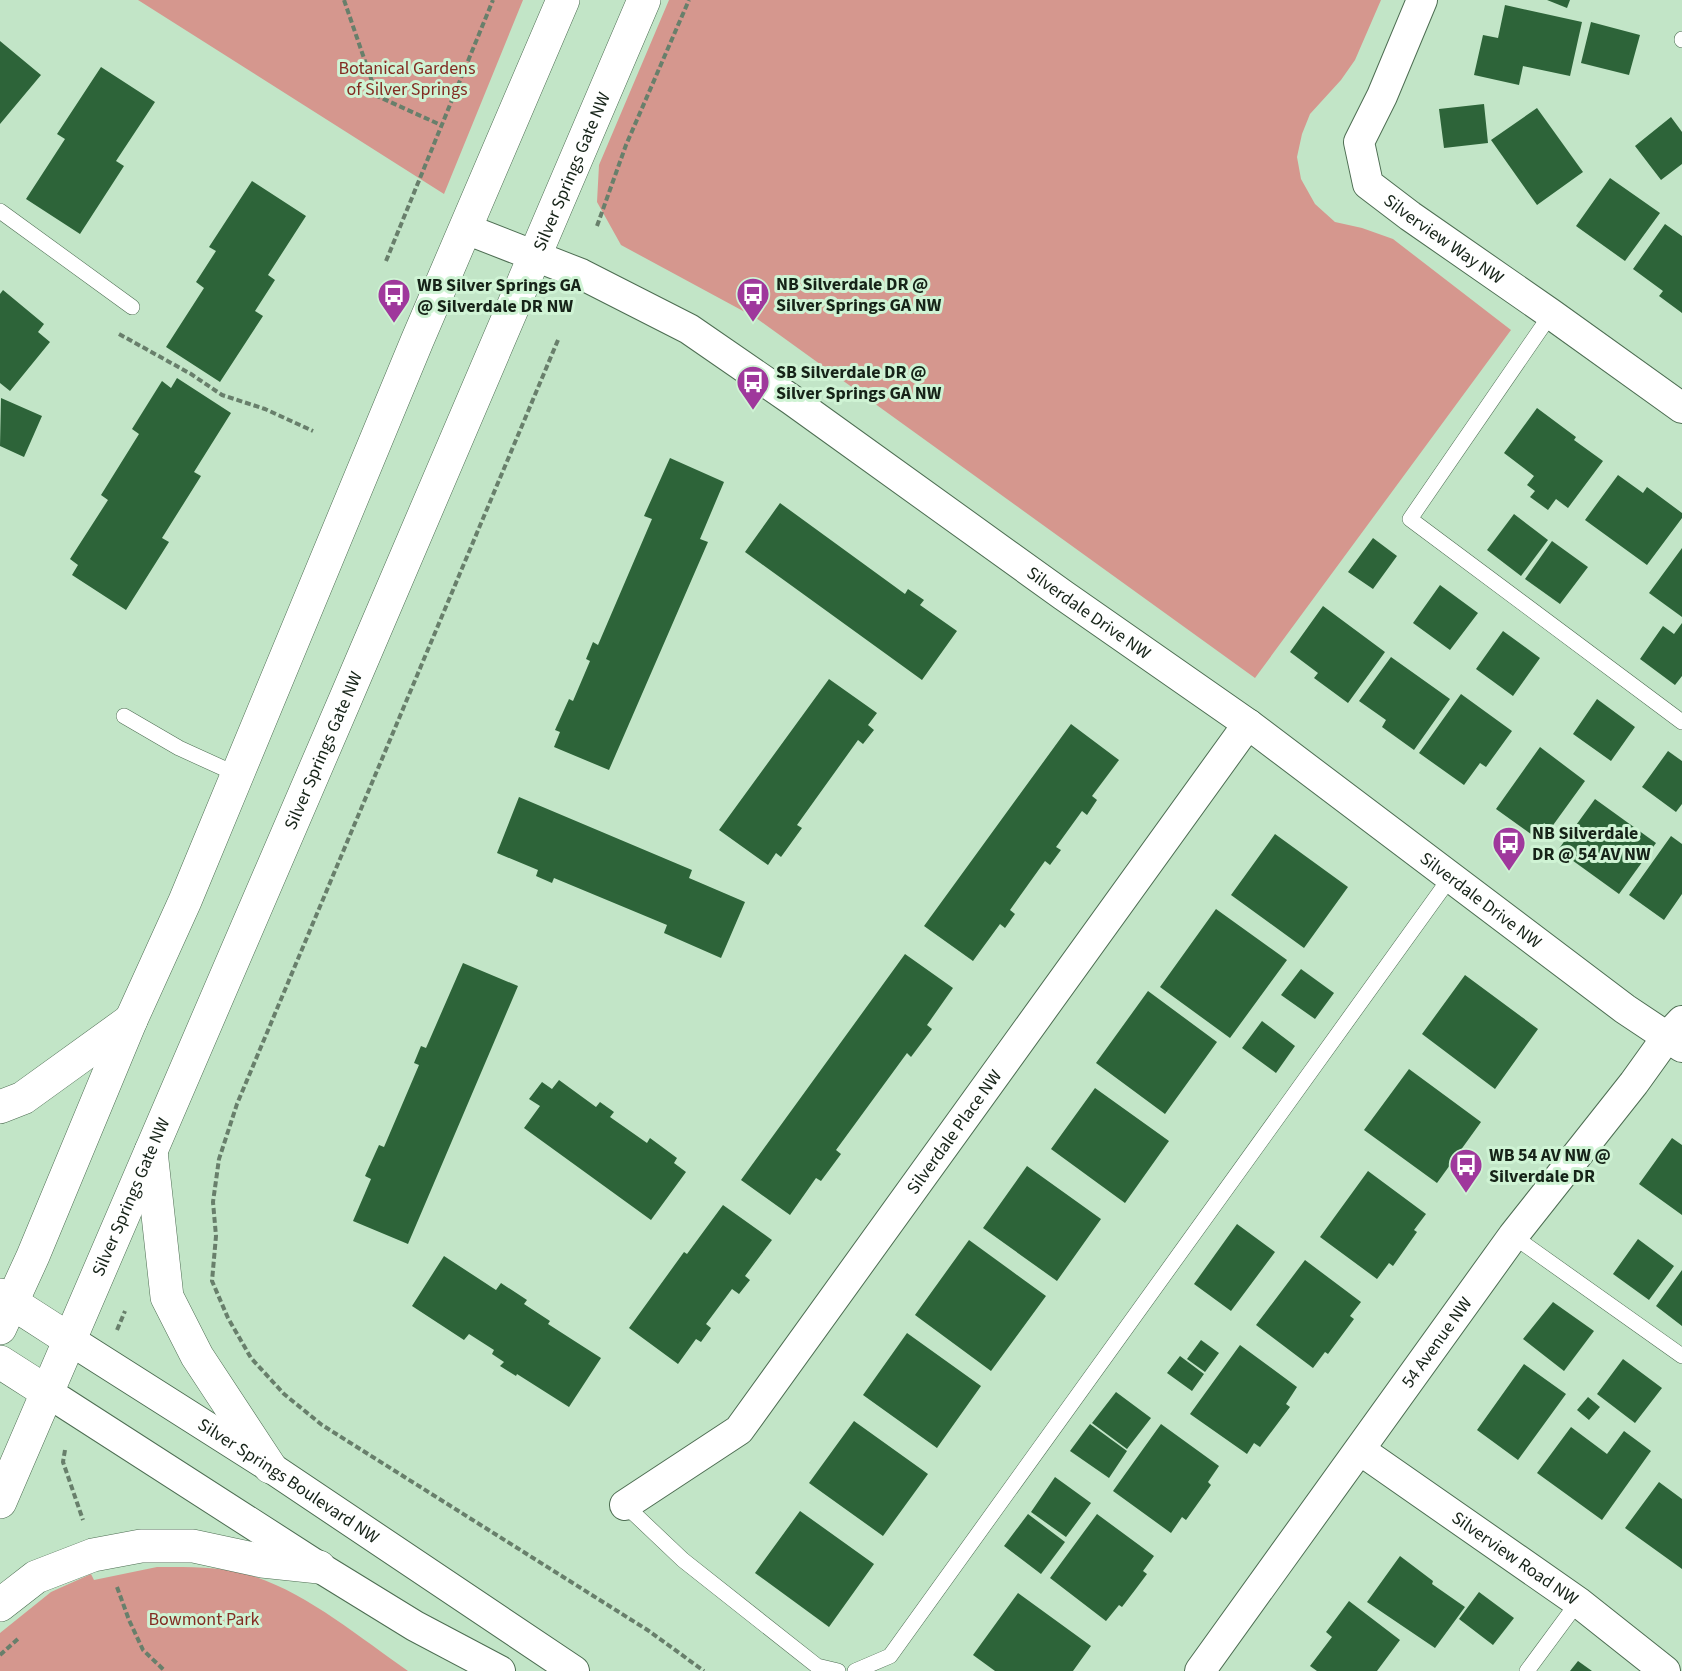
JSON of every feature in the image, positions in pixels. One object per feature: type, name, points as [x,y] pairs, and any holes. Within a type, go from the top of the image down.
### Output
[{"type":"street","points":[[4,1308],[185,901],[417,341],[563,0]]},
{"type":"street","name":"Silver Springs Gate NW","points":[[0,1502],[536,257],[644,0]]},
{"type":"street","name":"Silverview Way NW","points":[[1422,0],[1382,96],[1359,142],[1368,184],[1682,408]]},
{"type":"street","name":"Silverdale Drive NW","points":[[466,229],[580,274],[689,329],[1248,724],[1625,1009],[1677,1035]]},
{"type":"street","name":"Silverdale Place NW","points":[[625,1505],[739,1430],[1248,724]]},
{"type":"street","points":[[0,1107],[23,1098],[131,1020]]},
{"type":"street","name":"54 Avenue NW","points":[[1200,1671],[1513,1236],[1634,1083],[1677,1035]]},
{"type":"street","points":[[151,1148],[167,1297],[197,1356],[270,1467]]},
{"type":"street","name":"Silver Springs Boulevard NW","points":[[4,1308],[70,1340],[270,1467],[574,1671]]},
{"type":"street","points":[[0,1362],[319,1567],[415,1626],[500,1671]]},
{"type":"street","name":"Silverview Road NW","points":[[1360,1450],[1578,1602],[1665,1671]]},
{"type":"street","points":[[0,1605],[36,1577],[93,1555],[141,1545],[193,1546],[262,1561],[319,1567]]},
{"type":"lane","points":[[0,212],[132,307]]},
{"type":"lane","points":[[1551,314],[1410,519],[1682,722]]},
{"type":"lane","points":[[124,716],[180,748],[236,774]]},
{"type":"lane","points":[[855,1671],[890,1656],[1450,878]]},
{"type":"lane","points":[[1513,1236],[1682,1356]]},
{"type":"lane","points":[[625,1505],[683,1560],[817,1666],[838,1671]]},
{"type":"lane","points":[[1527,1671],[1578,1602]]},
{"type":"path","points":[[344,0],[377,96],[443,126]]},
{"type":"path","points":[[386,261],[493,0]]},
{"type":"path","points":[[597,226],[626,145],[689,0]]},
{"type":"path","points":[[119,334],[181,368],[222,395],[265,410],[313,431]]},
{"type":"path","points":[[558,340],[237,1104],[219,1159],[213,1203],[216,1236],[212,1281],[228,1318],[251,1358],[284,1394],[314,1419],[648,1631],[704,1671]]},
{"type":"path","points":[[117,1330],[125,1311]]},
{"type":"path","points":[[65,1450],[63,1462],[85,1527]]},
{"type":"path","points":[[114,1579],[143,1650],[165,1671]]},
{"type":"green space","name":"Botanical Gardens of Silver Springs","points":[[138,0],[523,0],[444,194]]},
{"type":"green space","points":[[669,0],[1381,0],[1355,60],[1341,80],[1310,114],[1302,134],[1297,157],[1301,179],[1315,204],[1335,222],[1362,228],[1393,239],[1511,330],[1255,678],[756,318],[621,245],[597,202],[599,165]]},
{"type":"green space","name":"Bowmont Park","points":[[157,1567],[232,1571],[276,1585],[335,1619],[408,1671],[0,1671],[0,1633],[51,1592],[91,1574],[94,1580]]},
{"type":"building","points":[[1547,0],[1570,0],[1567,8]]},
{"type":"building","points":[[1505,5],[1582,22],[1570,76],[1523,66],[1519,85],[1474,75],[1483,35],[1498,38]]},
{"type":"building","points":[[1591,22],[1640,35],[1629,75],[1581,63]]},
{"type":"building","points":[[0,41],[41,75],[0,124]]},
{"type":"building","points":[[101,67],[155,102],[116,161],[124,166],[80,234],[26,199],[65,139],[57,134]]},
{"type":"building","points":[[1484,104],[1488,143],[1444,148],[1439,109]]},
{"type":"building","points":[[1537,108],[1583,172],[1537,205],[1491,140]]},
{"type":"building","points":[[1671,117],[1682,132],[1682,164],[1661,180],[1635,146]]},
{"type":"building","points":[[1610,178],[1660,213],[1625,261],[1576,226]]},
{"type":"building","points":[[252,181],[306,216],[268,275],[275,280],[255,311],[263,316],[220,382],[166,347],[204,288],[196,282],[216,251],[209,247]]},
{"type":"building","points":[[1665,224],[1682,236],[1682,313],[1659,296],[1663,291],[1633,269]]},
{"type":"building","points":[[3,290],[44,324],[38,332],[50,342],[10,391],[0,383],[0,294]]},
{"type":"building","points":[[177,378],[231,413],[194,472],[201,476],[162,538],[169,542],[126,610],[72,575],[78,565],[70,559],[108,500],[101,495],[139,434],[132,429],[162,381],[171,388]]},
{"type":"building","points":[[1,398],[42,416],[24,457],[0,446]]},
{"type":"building","points":[[1537,408],[1576,437],[1574,440],[1603,461],[1568,508],[1556,499],[1548,510],[1530,497],[1535,491],[1527,485],[1534,476],[1504,453]]},
{"type":"building","points":[[670,458],[724,482],[700,539],[708,542],[609,770],[554,747],[560,732],[555,730],[569,699],[573,701],[590,661],[586,659],[593,642],[598,645],[652,519],[644,516]]},
{"type":"building","points":[[1618,475],[1643,493],[1647,487],[1682,513],[1682,518],[1647,565],[1585,520]]},
{"type":"building","points":[[780,503],[905,594],[908,589],[924,600],[920,605],[957,631],[922,680],[745,552]]},
{"type":"building","points":[[1514,514],[1548,540],[1521,576],[1487,550]]},
{"type":"building","points":[[1373,538],[1397,556],[1373,589],[1348,572]]},
{"type":"building","points":[[1552,541],[1588,567],[1560,604],[1525,579]]},
{"type":"building","points":[[1682,548],[1682,617],[1649,593]]},
{"type":"building","points":[[1440,585],[1478,613],[1450,650],[1413,623]]},
{"type":"building","points":[[1323,606],[1385,652],[1348,703],[1314,678],[1318,673],[1290,652]]},
{"type":"building","points":[[1682,623],[1682,676],[1675,685],[1640,659],[1663,626],[1674,634]]},
{"type":"building","points":[[1503,631],[1540,658],[1513,696],[1476,669]]},
{"type":"building","points":[[1391,657],[1450,699],[1414,750],[1382,727],[1386,720],[1359,701]]},
{"type":"building","points":[[829,679],[877,713],[868,725],[874,730],[863,744],[858,740],[797,825],[802,828],[781,857],[776,853],[768,865],[719,830]]},
{"type":"building","points":[[1461,694],[1512,731],[1486,767],[1480,763],[1464,785],[1419,753]]},
{"type":"building","points":[[1597,699],[1635,727],[1611,761],[1573,734]]},
{"type":"building","points":[[1071,724],[1119,760],[1092,796],[1097,800],[1087,815],[1082,811],[1056,847],[1061,850],[1050,865],[1045,861],[1010,910],[1015,914],[1005,928],[1000,924],[973,961],[924,926]]},
{"type":"building","points":[[1540,747],[1585,781],[1551,828],[1544,823],[1535,837],[1496,809]]},
{"type":"building","points":[[1668,751],[1682,761],[1682,804],[1676,812],[1642,787]]},
{"type":"building","points":[[519,797],[692,870],[689,878],[745,902],[721,958],[664,933],[667,925],[554,878],[552,883],[536,876],[538,870],[497,853]]},
{"type":"building","points":[[1595,799],[1656,843],[1619,894],[1558,850]]},
{"type":"building","points":[[1275,834],[1348,887],[1304,948],[1231,895]]},
{"type":"building","points":[[1671,836],[1682,844],[1682,894],[1664,920],[1629,895]]},
{"type":"building","points":[[1216,909],[1287,960],[1230,1038],[1160,987]]},
{"type":"building","points":[[905,954],[953,988],[927,1025],[932,1029],[911,1057],[907,1053],[836,1150],[841,1154],[821,1181],[816,1178],[790,1215],[741,1180]]},
{"type":"building","points":[[463,963],[518,986],[408,1244],[353,1221],[371,1179],[365,1176],[379,1145],[384,1147],[419,1065],[414,1063],[421,1046],[426,1048]]},
{"type":"building","points":[[1301,969],[1334,993],[1315,1019],[1281,995]]},
{"type":"building","points":[[1465,975],[1538,1029],[1495,1089],[1422,1034]]},
{"type":"building","points":[[1148,991],[1217,1042],[1165,1114],[1096,1063]]},
{"type":"building","points":[[1262,1021],[1295,1046],[1276,1073],[1242,1048]]},
{"type":"building","points":[[1409,1069],[1481,1122],[1437,1183],[1364,1130]]},
{"type":"building","points":[[559,1080],[596,1107],[600,1102],[614,1112],[610,1117],[647,1143],[650,1138],[677,1158],[674,1163],[686,1172],[651,1220],[524,1128],[540,1106],[529,1099],[542,1082],[552,1089]]},
{"type":"building","points":[[1095,1088],[1169,1141],[1125,1203],[1051,1149]]},
{"type":"building","points":[[1672,1138],[1682,1145],[1682,1215],[1639,1184]]},
{"type":"building","points":[[1027,1166],[1101,1219],[1057,1281],[983,1228]]},
{"type":"building","points":[[1368,1171],[1426,1214],[1414,1230],[1417,1232],[1393,1266],[1389,1263],[1377,1279],[1320,1237]]},
{"type":"building","points":[[723,1205],[772,1240],[745,1276],[750,1280],[739,1294],[732,1289],[706,1324],[711,1328],[701,1342],[696,1339],[678,1364],[629,1328],[684,1252],[687,1254]]},
{"type":"building","points":[[1237,1224],[1275,1252],[1231,1311],[1194,1284]]},
{"type":"building","points":[[1638,1239],[1674,1266],[1649,1300],[1613,1274]]},
{"type":"building","points":[[969,1240],[1046,1296],[991,1371],[915,1315]]},
{"type":"building","points":[[444,1256],[496,1290],[501,1283],[527,1300],[524,1304],[550,1321],[548,1324],[601,1358],[569,1407],[517,1374],[516,1376],[500,1366],[504,1362],[492,1354],[494,1350],[469,1334],[464,1340],[412,1306]]},
{"type":"building","points":[[1305,1260],[1361,1302],[1350,1316],[1354,1319],[1328,1354],[1325,1352],[1313,1368],[1256,1325]]},
{"type":"building","points":[[1682,1270],[1682,1326],[1656,1306]]},
{"type":"building","points":[[1553,1302],[1594,1331],[1564,1371],[1523,1339]]},
{"type":"building","points":[[907,1333],[981,1386],[937,1448],[863,1395]]},
{"type":"building","points":[[1201,1340],[1219,1353],[1205,1372],[1187,1359]]},
{"type":"building","points":[[1240,1345],[1297,1387],[1286,1404],[1290,1407],[1260,1447],[1254,1443],[1247,1454],[1190,1414]]},
{"type":"building","points":[[1180,1356],[1204,1374],[1192,1391],[1167,1373]]},
{"type":"building","points":[[1623,1359],[1662,1388],[1635,1423],[1597,1394]]},
{"type":"building","points":[[1524,1364],[1566,1394],[1518,1460],[1477,1430]]},
{"type":"building","points":[[1116,1392],[1151,1418],[1127,1449],[1092,1423]]},
{"type":"building","points":[[1588,1397],[1600,1407],[1589,1420],[1577,1410]]},
{"type":"building","points":[[854,1421],[928,1474],[883,1536],[809,1483]]},
{"type":"building","points":[[1090,1424],[1127,1451],[1109,1478],[1070,1451]]},
{"type":"building","points":[[1161,1424],[1219,1466],[1208,1482],[1211,1485],[1186,1520],[1182,1517],[1171,1533],[1113,1491]]},
{"type":"building","points":[[1571,1427],[1607,1454],[1624,1431],[1651,1451],[1602,1520],[1537,1473]]},
{"type":"building","points":[[1055,1477],[1091,1503],[1066,1537],[1031,1512]]},
{"type":"building","points":[[1659,1482],[1682,1499],[1682,1569],[1625,1528]]},
{"type":"building","points":[[800,1511],[874,1564],[829,1627],[755,1573]]},
{"type":"building","points":[[1028,1514],[1065,1542],[1041,1574],[1004,1546]]},
{"type":"building","points":[[1097,1514],[1154,1556],[1143,1571],[1147,1574],[1122,1607],[1119,1605],[1106,1621],[1050,1578]]},
{"type":"building","points":[[1400,1556],[1433,1581],[1432,1584],[1465,1607],[1435,1648],[1367,1602]]},
{"type":"building","points":[[1479,1592],[1514,1618],[1493,1645],[1459,1619]]},
{"type":"building","points":[[1018,1593],[1091,1646],[1073,1671],[995,1671],[973,1655]]},
{"type":"building","points":[[1349,1601],[1400,1640],[1377,1671],[1317,1671],[1310,1666],[1332,1637],[1326,1632]]},
{"type":"building","points":[[1578,1661],[1592,1671],[1570,1671]]},
{"type":"place","name":"NB Silverdale DR @ Silver Springs GA NW","points":[[753,323]]},
{"type":"place","name":"WB Silver Springs GA @ Silverdale DR NW","points":[[394,324]]},
{"type":"place","name":"SB Silverdale DR @ Silver Springs GA NW","points":[[753,411]]},
{"type":"place","name":"NB Silverdale DR @ 54 AV NW","points":[[1509,872]]},
{"type":"place","name":"WB 54 AV NW @ Silverdale DR","points":[[1466,1194]]}]
